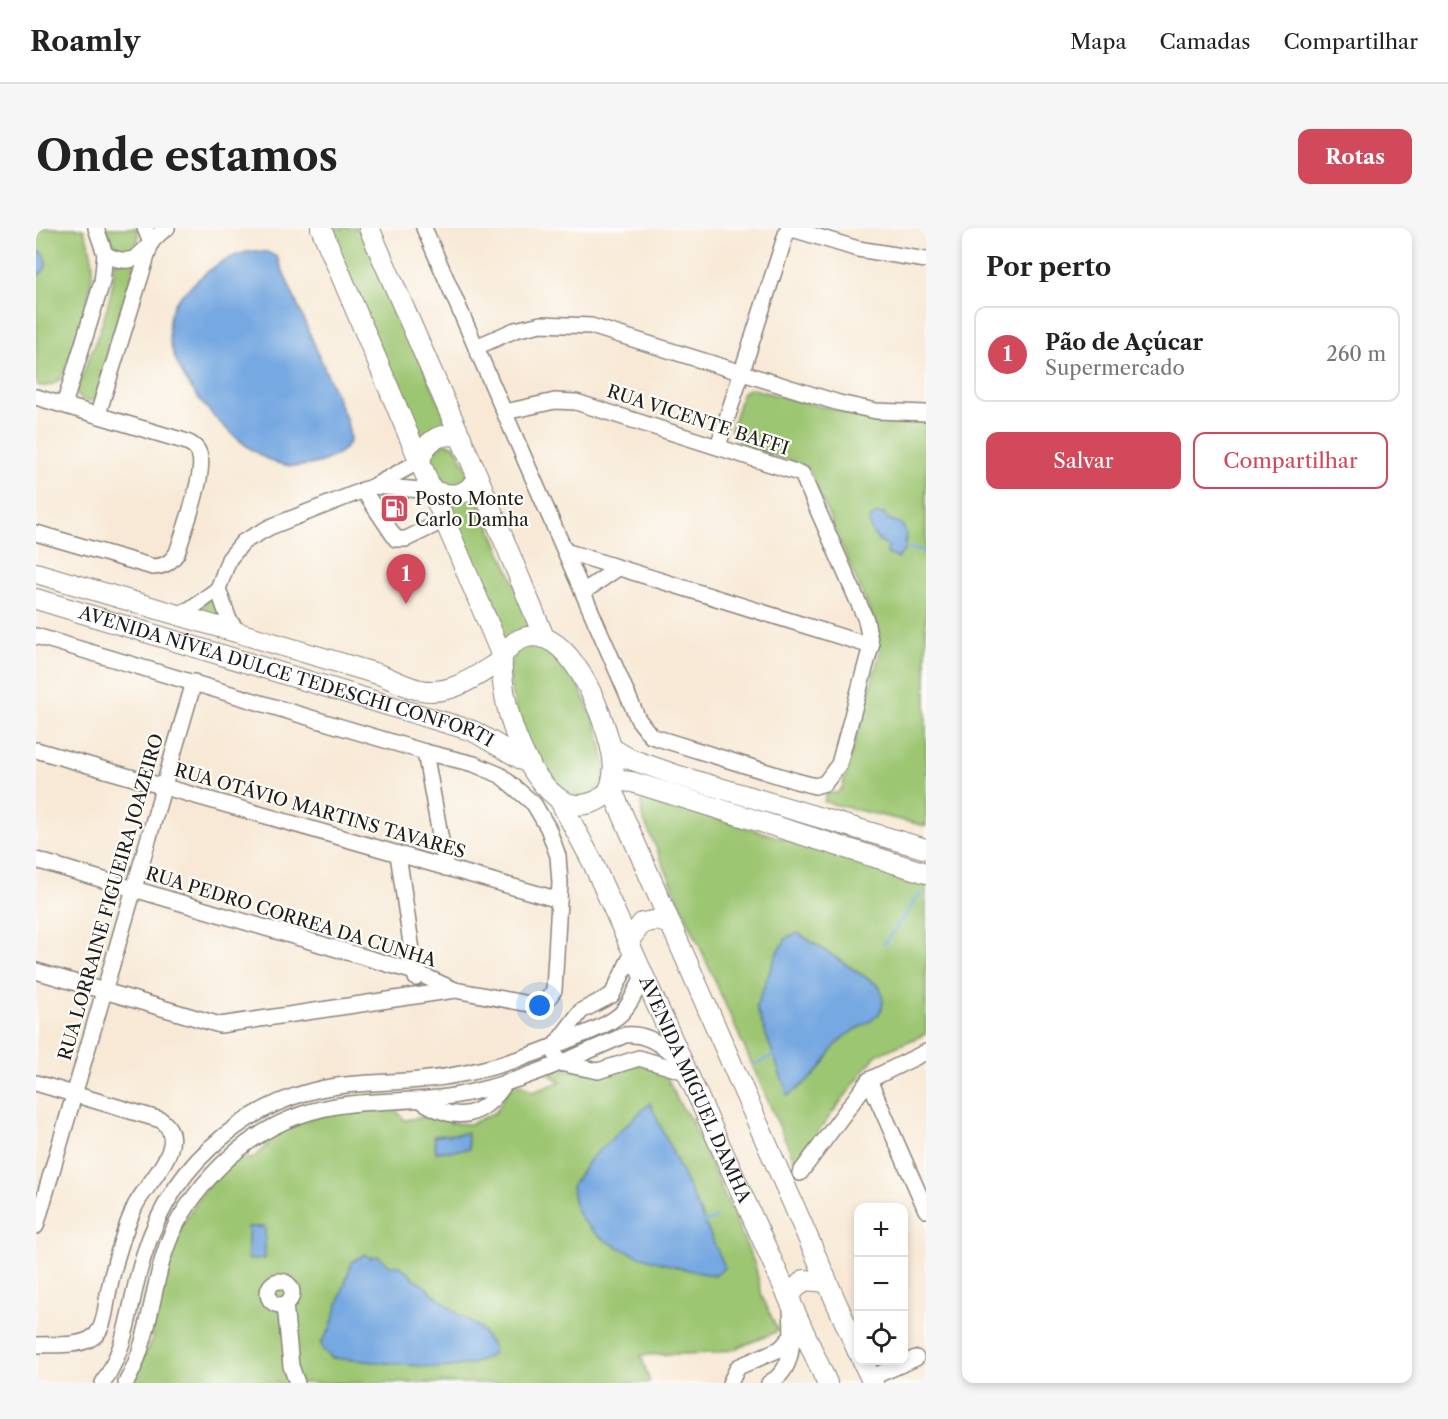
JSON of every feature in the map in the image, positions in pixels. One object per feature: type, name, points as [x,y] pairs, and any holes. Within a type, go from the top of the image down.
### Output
[{"type":"main road","points":[[321,228],[490,627],[502,658],[509,715],[532,766]]},
{"type":"main road","points":[[369,228],[461,437],[544,637],[557,645],[583,678],[598,708],[611,747],[614,763],[611,784],[600,798],[581,805],[570,804],[559,799]]},
{"type":"main road","points":[[420,461],[423,448],[432,440],[443,436],[461,437]]},
{"type":"main road","points":[[433,491],[449,496],[462,494],[470,488],[477,475]]},
{"type":"main road","name":"AVENIDA NÍVEA DULCE TEDESCHI CONFORTI","points":[[36,573],[381,675],[420,690],[452,688],[468,682],[502,658],[515,642],[534,636],[544,637]]},
{"type":"main road","name":"AVENIDA NÍVEA DULCE TEDESCHI CONFORTI","points":[[36,599],[473,731],[532,766]]},
{"type":"main road","points":[[484,671],[490,627]]},
{"type":"main road","points":[[611,747],[630,759],[676,775],[926,849]]},
{"type":"main road","name":"AVENIDA MIGUEL DAMHA","points":[[532,766],[559,799],[592,861],[827,1383]]},
{"type":"main road","points":[[611,784],[632,782],[926,873]]},
{"type":"main road","points":[[611,784],[669,924],[854,1343]]},
{"type":"main road","points":[[631,947],[642,923],[658,920],[669,924]]},
{"type":"main road","points":[[790,1298],[793,1291],[804,1280],[827,1282]]},
{"type":"street","points":[[64,405],[102,282],[105,254],[96,228]]},
{"type":"street","points":[[148,235],[167,228]]},
{"type":"street","points":[[424,228],[582,592],[618,568]]},
{"type":"street","points":[[718,446],[788,228],[858,249],[926,260]]},
{"type":"street","points":[[105,254],[126,261],[145,252],[148,235]]},
{"type":"street","points":[[98,414],[148,235]]},
{"type":"street","points":[[476,347],[515,330],[541,324],[591,326],[838,403],[876,411],[926,412]]},
{"type":"street","points":[[36,398],[98,414],[184,441],[198,450],[201,466],[177,553],[171,562],[162,566],[153,567],[36,533]]},
{"type":"street","name":"RUA VICENTE BAFFI","points":[[505,412],[555,401],[576,402],[802,474],[866,620],[871,645],[838,764],[825,783],[815,786],[796,782],[651,736],[643,728],[582,592]]},
{"type":"street","points":[[176,615],[190,609],[218,589],[229,560],[243,542],[253,535],[369,488],[420,461]]},
{"type":"street","points":[[369,488],[433,491]]},
{"type":"street","points":[[369,488],[396,539],[406,539],[445,520]]},
{"type":"street","points":[[565,552],[871,645]]},
{"type":"street","points":[[218,589],[229,620],[239,633]]},
{"type":"street","points":[[36,636],[425,752],[487,768],[511,782],[534,804],[548,828],[558,856],[559,900]]},
{"type":"street","name":"RUA LORRAINE FIGUEIRA JOAZEIRO","points":[[36,1226],[194,682]]},
{"type":"street","name":"RUA OTÁVIO MARTINS TAVARES","points":[[36,750],[559,900]]},
{"type":"street","points":[[425,752],[446,868]]},
{"type":"street","points":[[398,854],[419,996]]},
{"type":"street","name":"RUA PEDRO CORREA DA CUNHA","points":[[36,860],[415,972],[455,990],[535,1004],[547,1000],[554,990],[559,900]]},
{"type":"street","points":[[553,1047],[581,1011],[612,995],[631,947]]},
{"type":"street","points":[[36,971],[220,1025],[455,990]]},
{"type":"street","points":[[103,1383],[116,1361],[128,1329],[143,1257],[167,1201],[179,1182],[210,1148],[235,1127],[277,1103],[330,1087],[462,1074],[512,1062],[553,1047],[617,1017],[632,999],[644,976]]},
{"type":"street","points":[[617,1017],[625,1035]]},
{"type":"street","points":[[126,1383],[146,1338],[159,1270],[180,1218],[221,1164],[243,1145],[285,1120],[336,1106],[422,1101],[465,1093],[506,1082],[559,1063],[625,1035],[641,1035],[651,1039],[686,1066]]},
{"type":"street","points":[[553,1047],[559,1063]]},
{"type":"street","points":[[800,1173],[869,1080],[926,1052]]},
{"type":"street","points":[[559,1063],[598,1071],[639,1058],[686,1066]]},
{"type":"street","points":[[462,1074],[468,1081],[465,1093]]},
{"type":"street","points":[[869,1080],[926,1210]]},
{"type":"street","points":[[422,1101],[439,1112],[466,1114],[480,1110],[490,1103],[506,1082]]},
{"type":"street","points":[[36,1083],[161,1120],[172,1132],[170,1152],[136,1204],[124,1232],[100,1330],[90,1340],[80,1343],[36,1345]]},
{"type":"street","points":[[277,1103],[285,1120]]},
{"type":"street","points":[[776,1381],[791,1355],[790,1298]]},
{"type":"street","points":[[285,1304],[289,1325],[291,1366],[297,1383]]},
{"type":"street","points":[[730,1383],[738,1367],[780,1349],[791,1337]]},
{"type":"street","points":[[868,1374],[916,1358]]},
{"type":"green space","points":[[36,228],[83,228],[93,264],[85,309],[68,362],[58,381],[45,386],[36,385]]},
{"type":"green space","points":[[105,228],[138,228],[138,242],[129,252],[117,251]]},
{"type":"green space","points":[[327,228],[363,228],[452,432],[422,444]]},
{"type":"green space","points":[[136,261],[96,399],[84,400],[76,391],[107,309],[111,292],[113,262]]},
{"type":"green space","points":[[750,388],[837,410],[926,420],[926,826],[824,802],[827,793],[837,793],[842,788],[880,652],[879,633],[809,469],[750,448],[736,440],[731,429],[743,392]]},
{"type":"green space","points":[[444,443],[455,446],[468,470],[466,484],[442,487],[436,478],[432,465],[433,450]]},
{"type":"green space","points":[[473,488],[533,625],[503,636],[444,500]]},
{"type":"green space","points":[[216,594],[225,626],[189,615]]},
{"type":"green space","points":[[528,644],[551,649],[576,681],[598,728],[605,763],[603,785],[586,798],[564,794],[540,765],[524,734],[510,681],[511,665],[517,652]]},
{"type":"green space","points":[[647,798],[926,881],[926,1034],[876,1055],[795,1162],[642,816],[641,802]]},
{"type":"green space","points":[[631,1064],[663,1069],[679,1103],[692,1121],[755,1265],[762,1296],[778,1331],[735,1349],[715,1353],[641,1355],[650,1383],[131,1383],[151,1342],[160,1288],[181,1226],[206,1188],[237,1156],[252,1159],[268,1145],[257,1142],[272,1133],[306,1120],[358,1110],[394,1108],[405,1120],[424,1117],[415,1107],[425,1105],[451,1123],[471,1124],[496,1112],[509,1088],[521,1084],[533,1092],[560,1082],[549,1074],[560,1070]]},
{"type":"water","points":[[36,250],[46,259],[46,267],[36,277]]},
{"type":"water","points":[[255,251],[267,252],[277,257],[347,421],[350,439],[348,445],[337,455],[321,462],[300,466],[282,465],[248,447],[212,414],[196,394],[182,373],[172,351],[169,329],[172,309],[179,297],[219,264],[236,255]]},
{"type":"water","points":[[876,514],[884,514],[888,519],[902,524],[906,533],[905,550],[898,558],[887,554],[888,546],[872,532],[869,520]]},
{"type":"water","points":[[798,933],[879,986],[883,998],[882,1008],[878,1015],[839,1042],[817,1072],[788,1096],[756,1007],[776,955],[787,937]]},
{"type":"water","points":[[650,1103],[725,1267],[715,1276],[658,1262],[617,1247],[586,1224],[576,1209],[572,1186],[589,1160]]},
{"type":"water","points":[[467,1133],[469,1149],[436,1152],[434,1136]]},
{"type":"water","points":[[248,1227],[265,1227],[265,1259],[248,1259]]},
{"type":"water","points":[[365,1254],[370,1258],[378,1256],[390,1266],[400,1266],[459,1315],[479,1327],[493,1347],[492,1355],[473,1364],[441,1368],[332,1358],[323,1350],[321,1343],[330,1329],[352,1262]]},
{"type":"waterway","points":[[904,548],[926,551]]},
{"type":"waterway","points":[[884,944],[921,893]]},
{"type":"waterway","points":[[756,1064],[776,1054]]},
{"type":"waterway","points":[[703,1223],[715,1218]]},
{"type":"place","name":"Posto Monte Carlo Damha","points":[[394,509]]},
{"type":"place","name":"Pão de Açúcar","points":[[406,604]]}]
